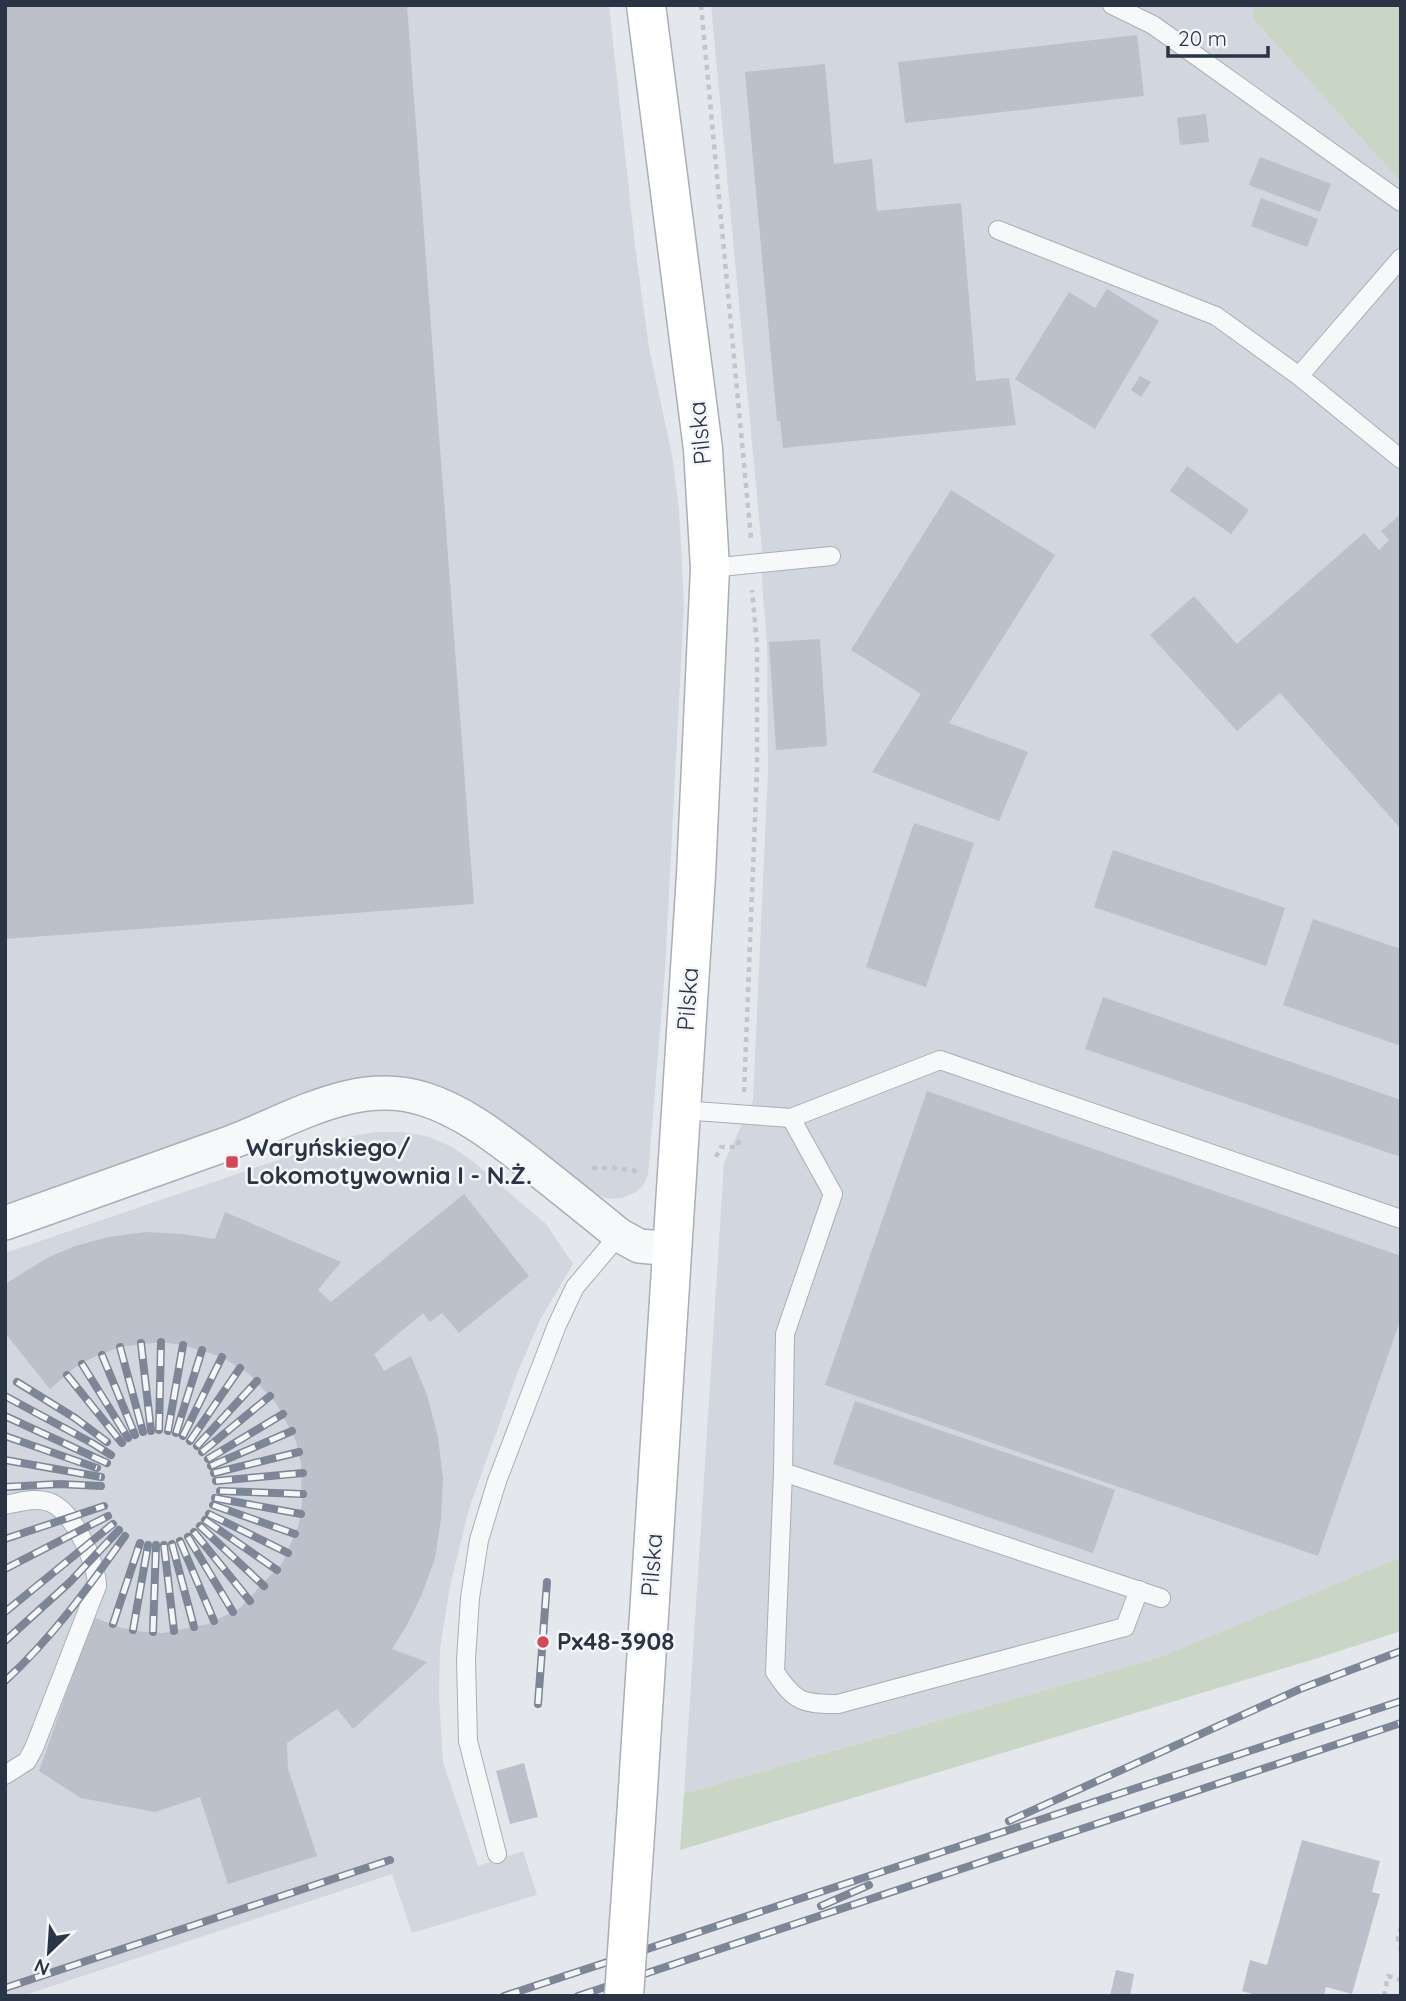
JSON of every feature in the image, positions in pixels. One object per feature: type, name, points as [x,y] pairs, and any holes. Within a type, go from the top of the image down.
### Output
[{"type":"street","name":"Pilska","points":[[624,1996],[678,1174],[703,743],[710,568],[702,449],[646,5]]},
{"type":"street","points":[[5,1223],[226,1144],[299,1113],[338,1100],[373,1093],[399,1094],[422,1098],[451,1109],[477,1124],[619,1235],[639,1245],[673,1249]]},
{"type":"lane","points":[[1112,5],[1153,25],[1401,202]]},
{"type":"lane","points":[[998,230],[1216,316],[1299,376],[1401,458]]},
{"type":"lane","points":[[1299,376],[1401,258]]},
{"type":"lane","points":[[710,568],[831,556]]},
{"type":"lane","points":[[681,1110],[791,1118],[940,1060],[1401,1219]]},
{"type":"lane","points":[[791,1118],[833,1195],[785,1334],[775,1672],[789,1693],[810,1704],[838,1704],[1125,1627],[1139,1590]]},
{"type":"lane","points":[[497,1854],[468,1741],[466,1660],[470,1598],[479,1540],[497,1481],[557,1325],[575,1287],[619,1235]]},
{"type":"lane","points":[[783,1472],[1161,1598]]},
{"type":"lane","points":[[5,1505],[40,1499],[55,1504],[71,1521],[86,1546],[97,1575],[97,1586],[34,1748],[27,1761],[5,1775]]},
{"type":"path","points":[[564,1191],[588,1168],[678,1174]]},
{"type":"path","points":[[1401,1927],[1398,1938],[1401,1951]]},
{"type":"path","points":[[1384,1996],[1388,1976],[1401,1980]]},
{"type":"shaded area","points":[[5,5],[609,5],[649,348],[672,455],[679,511],[684,604],[665,970],[648,1175],[643,1186],[636,1192],[622,1198],[609,1199],[588,1191],[457,1095],[205,1137],[5,1210]]},
{"type":"shaded area","points":[[711,5],[1252,5],[1253,19],[1401,182],[1401,1557],[1160,1657],[684,1794],[724,1163],[753,1100],[768,769],[767,643],[762,549]]},
{"type":"shaded area","points":[[376,1132],[402,1132],[430,1137],[452,1147],[546,1224],[573,1264],[540,1320],[517,1374],[469,1509],[450,1586],[440,1649],[439,1695],[443,1762],[478,1866],[523,1851],[537,1895],[412,1933],[392,1874],[22,1996],[5,1996],[5,1253],[346,1137]]},
{"type":"green space","points":[[1252,5],[1401,5],[1401,182],[1253,19]]},
{"type":"green space","points":[[1401,1557],[1401,1631],[680,1850],[684,1794],[1160,1657]]},
{"type":"building","points":[[5,5],[407,5],[474,904],[5,939]]},
{"type":"building","points":[[1137,35],[1144,96],[905,123],[898,62]]},
{"type":"building","points":[[825,64],[834,164],[872,159],[877,211],[961,203],[976,381],[1009,378],[1016,425],[783,448],[780,421],[777,421],[745,72]]},
{"type":"building","points":[[1206,114],[1209,142],[1180,145],[1177,118]]},
{"type":"building","points":[[1260,157],[1331,184],[1320,212],[1249,185]]},
{"type":"building","points":[[1261,198],[1318,219],[1307,247],[1251,226]]},
{"type":"building","points":[[1107,289],[1159,321],[1095,429],[1015,379],[1069,292],[1095,308]]},
{"type":"building","points":[[1140,376],[1151,382],[1141,397],[1131,390]]},
{"type":"building","points":[[1187,466],[1249,510],[1231,534],[1170,491]]},
{"type":"building","points":[[951,490],[1055,555],[949,723],[1028,752],[999,821],[872,772],[921,694],[851,650]]},
{"type":"building","points":[[1401,514],[1401,829],[1280,693],[1237,731],[1150,635],[1194,596],[1237,644],[1364,533],[1379,550],[1389,540],[1381,531]]},
{"type":"building","points":[[820,639],[827,746],[776,750],[769,642]]},
{"type":"building","points":[[914,823],[974,843],[926,987],[866,967]]},
{"type":"building","points":[[1113,850],[1285,908],[1266,966],[1094,907]]},
{"type":"building","points":[[1313,919],[1401,949],[1401,1046],[1283,1005]]},
{"type":"building","points":[[1103,997],[1401,1100],[1401,1157],[1085,1049]]},
{"type":"building","points":[[927,1091],[1401,1256],[1401,1318],[1318,1556],[825,1385]]},
{"type":"building","points":[[464,1194],[529,1276],[459,1333],[442,1313],[430,1322],[423,1313],[374,1354],[384,1371],[411,1356],[427,1395],[438,1437],[443,1479],[435,1558],[422,1594],[392,1649],[427,1662],[353,1729],[337,1709],[287,1743],[288,1769],[317,1856],[228,1884],[200,1797],[155,1812],[81,1798],[39,1771],[93,1617],[122,1628],[143,1632],[163,1633],[208,1624],[240,1608],[283,1562],[299,1524],[302,1503],[301,1463],[296,1441],[276,1403],[249,1374],[222,1357],[183,1345],[161,1342],[120,1347],[74,1368],[50,1389],[5,1333],[5,1284],[47,1258],[75,1246],[109,1237],[145,1232],[215,1239],[225,1212],[341,1262],[318,1290],[331,1302]]},
{"type":"building","points":[[855,1401],[1115,1490],[1093,1553],[833,1464]]},
{"type":"building","points":[[524,1763],[538,1817],[510,1824],[496,1771]]},
{"type":"building","points":[[1302,1840],[1380,1861],[1372,1892],[1380,1894],[1352,1994],[1326,1987],[1324,1996],[1259,1996],[1242,1991],[1250,1960],[1267,1965]]},
{"type":"building","points":[[1116,1970],[1134,1974],[1130,1996],[1110,1996]]},
{"type":"railway","points":[[159,1430],[161,1342]]},
{"type":"railway","points":[[141,1343],[151,1431]]},
{"type":"railway","points":[[168,1431],[183,1345]]},
{"type":"railway","points":[[120,1347],[143,1432]]},
{"type":"railway","points":[[176,1433],[202,1350]]},
{"type":"railway","points":[[102,1355],[135,1435]]},
{"type":"railway","points":[[183,1436],[222,1357]]},
{"type":"railway","points":[[82,1364],[128,1438]]},
{"type":"railway","points":[[190,1441],[240,1368]]},
{"type":"railway","points":[[67,1375],[122,1443]]},
{"type":"railway","points":[[197,1446],[257,1381]]},
{"type":"railway","points":[[17,1382],[75,1418],[107,1442]]},
{"type":"railway","points":[[5,1396],[111,1455]]},
{"type":"railway","points":[[202,1452],[270,1396]]},
{"type":"railway","points":[[208,1459],[283,1414]]},
{"type":"railway","points":[[5,1416],[107,1463]]},
{"type":"railway","points":[[211,1466],[292,1431]]},
{"type":"railway","points":[[5,1436],[97,1468]]},
{"type":"railway","points":[[214,1473],[299,1452]]},
{"type":"railway","points":[[5,1460],[101,1477]]},
{"type":"railway","points":[[216,1481],[303,1473]]},
{"type":"railway","points":[[5,1487],[59,1484],[101,1486]]},
{"type":"railway","points":[[220,1491],[303,1494]]},
{"type":"railway","points":[[215,1498],[301,1514]]},
{"type":"railway","points":[[213,1505],[295,1534]]},
{"type":"railway","points":[[5,1539],[104,1506]]},
{"type":"railway","points":[[209,1514],[288,1553]]},
{"type":"railway","points":[[5,1569],[108,1516]]},
{"type":"railway","points":[[205,1520],[277,1570]]},
{"type":"railway","points":[[5,1612],[113,1524]]},
{"type":"railway","points":[[200,1526],[264,1586]]},
{"type":"railway","points":[[5,1641],[70,1582],[119,1530]]},
{"type":"railway","points":[[194,1532],[250,1601]]},
{"type":"railway","points":[[5,1681],[54,1630],[125,1536]]},
{"type":"railway","points":[[188,1537],[233,1612]]},
{"type":"railway","points":[[180,1541],[214,1621]]},
{"type":"railway","points":[[113,1624],[140,1543]]},
{"type":"railway","points":[[172,1544],[194,1627]]},
{"type":"railway","points":[[133,1630],[148,1545]]},
{"type":"railway","points":[[153,1632],[156,1545]]},
{"type":"railway","points":[[164,1545],[174,1631]]},
{"type":"railway","points":[[538,1704],[547,1582]]},
{"type":"railway","points":[[1009,1821],[1300,1689],[1401,1651]]},
{"type":"railway","points":[[504,1996],[1401,1701]]},
{"type":"railway","points":[[578,1996],[1401,1723]]},
{"type":"railway","points":[[5,1988],[390,1860]]},
{"type":"railway","points":[[821,1906],[869,1885]]},
{"type":"place","name":"Waryńskiego/ Lokomotywownia I - N.Ż.","points":[[232,1162]]},
{"type":"place","name":"Px48-3908","points":[[543,1642]]}]
